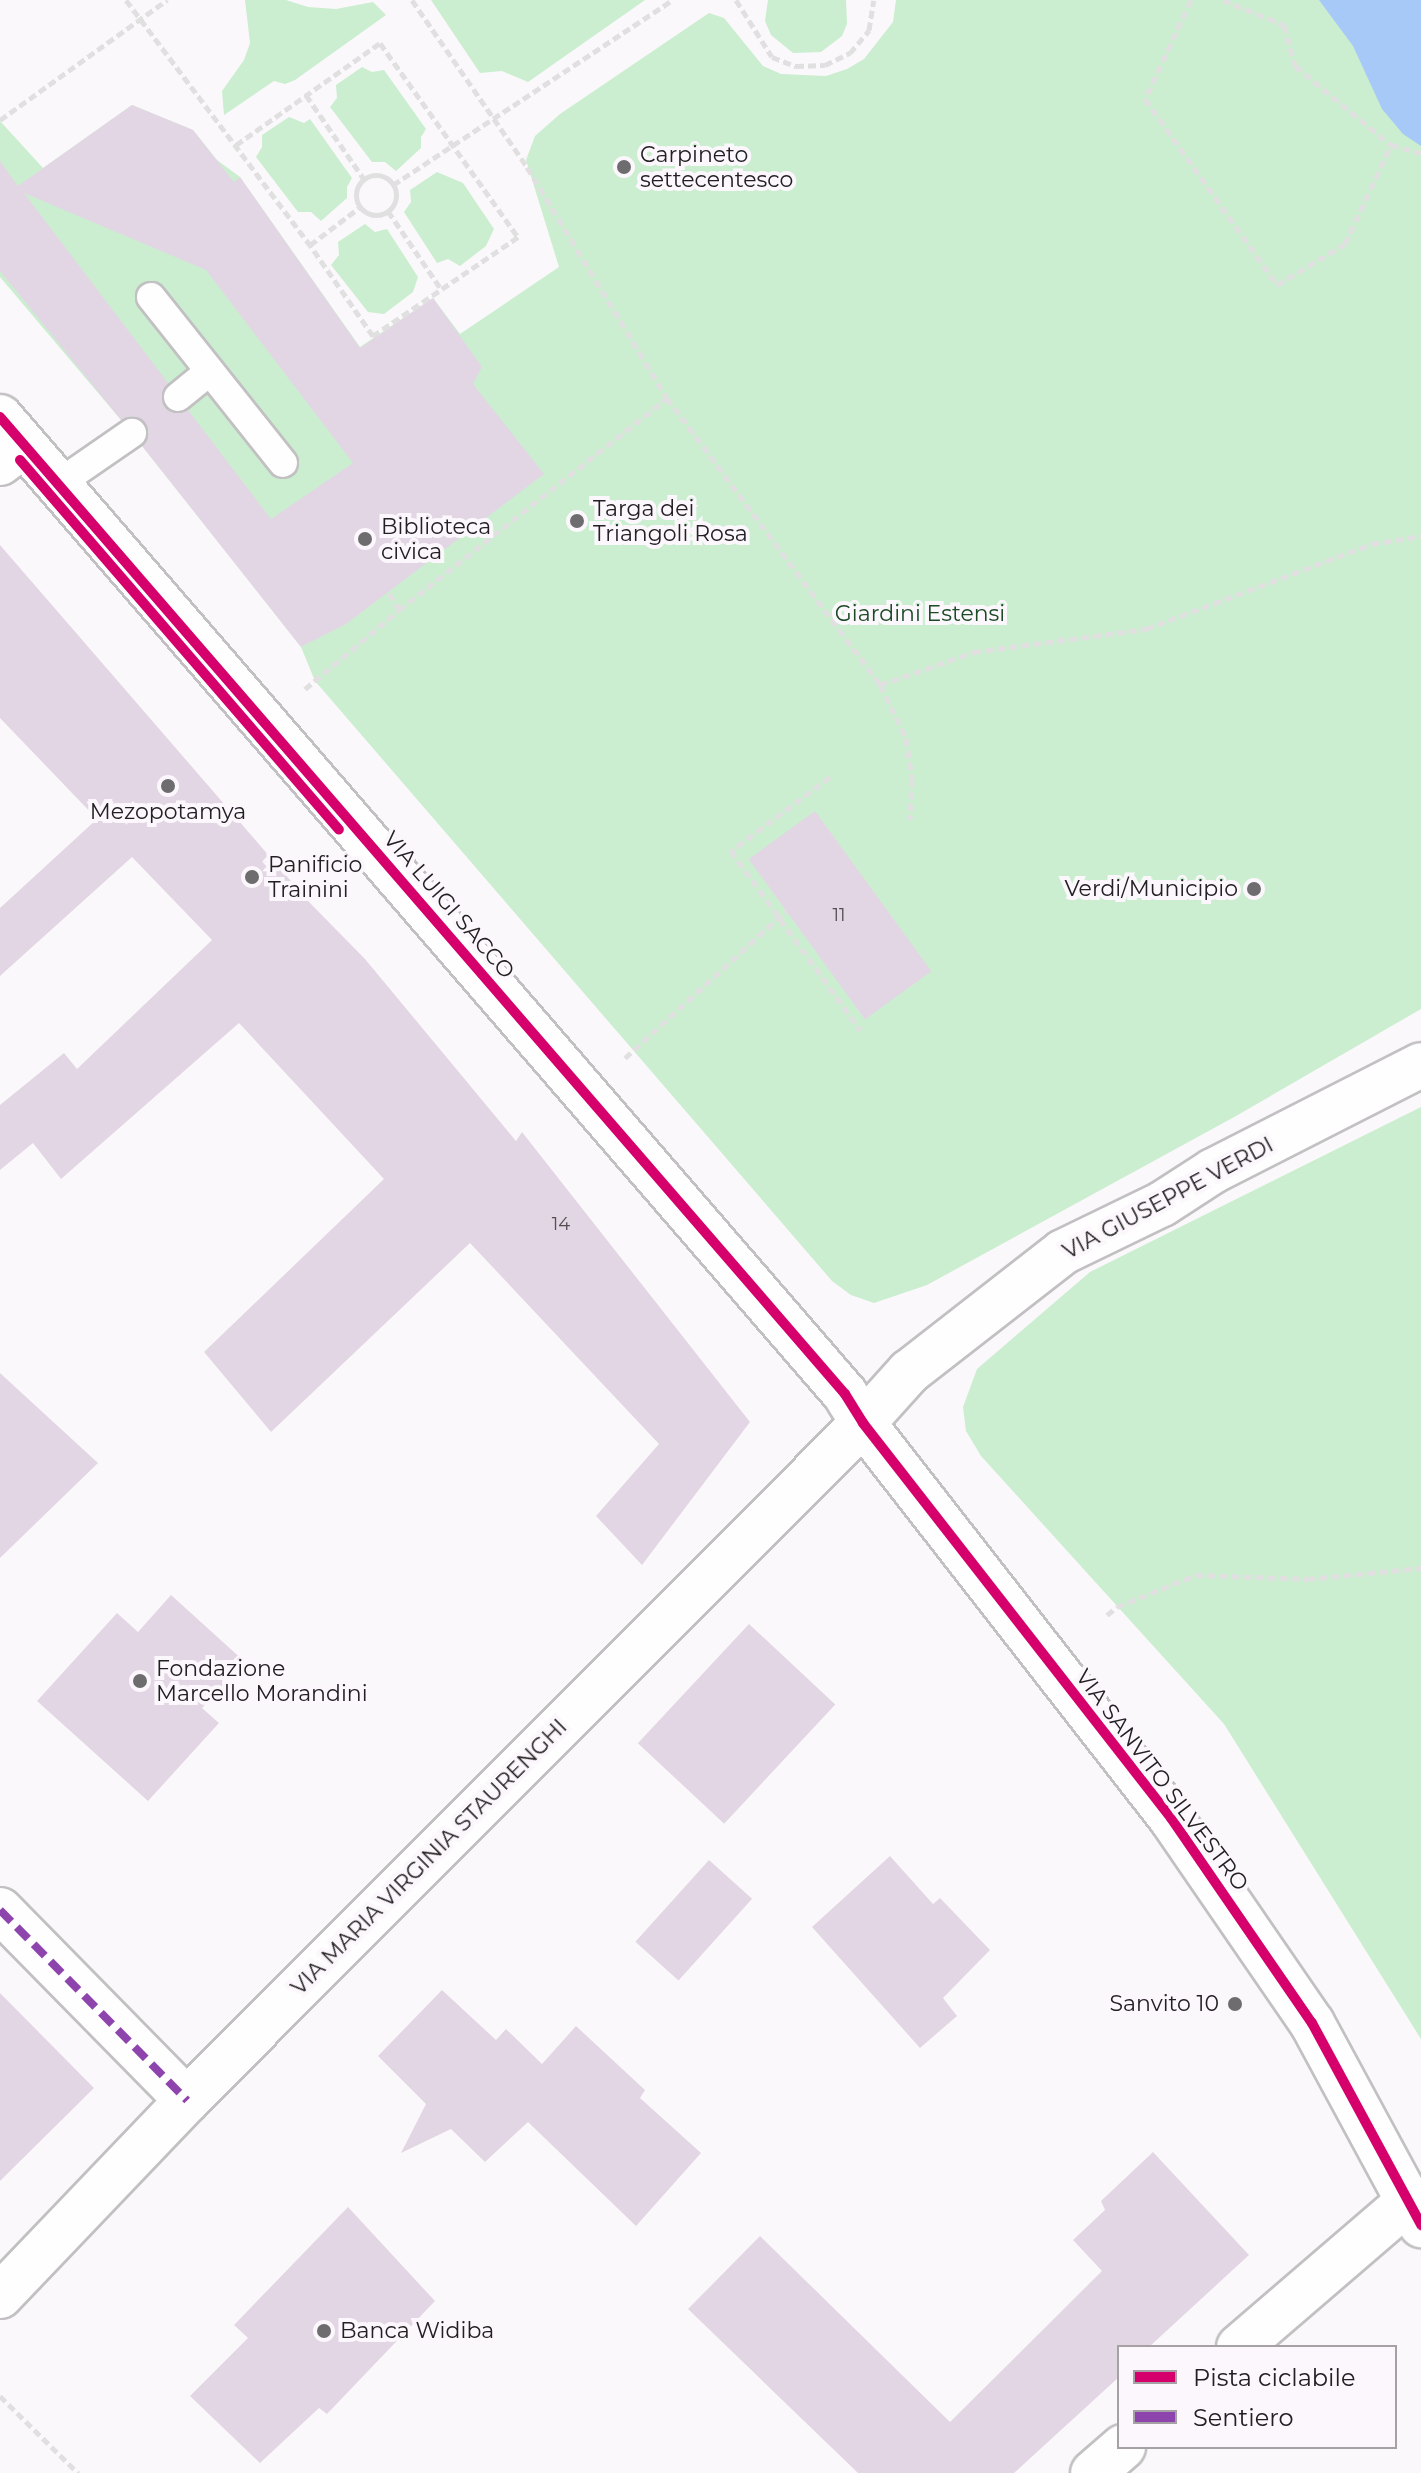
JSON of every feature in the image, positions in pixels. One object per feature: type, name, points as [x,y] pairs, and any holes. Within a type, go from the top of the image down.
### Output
[{"type":"main road","name":"VIA LUIGI SACCO","points":[[8,443],[58,484],[845,1394],[863,1423]]},
{"type":"main road","name":"VIA LUIGI SACCO","points":[[8,443],[778,1336],[837,1402],[863,1423]]},
{"type":"main road","name":"VIA GIUSEPPE VERDI","points":[[863,1423],[909,1372],[1063,1252],[1162,1204],[1213,1171],[1421,1065]]},
{"type":"main road","name":"VIA MARIA VIRGINIA STAURENGHI","points":[[0,2296],[187,2100],[863,1423]]},
{"type":"main road","name":"VIA SANVITO SILVESTRO","points":[[863,1423],[1171,1818],[1312,2023],[1415,2213]]},
{"type":"main road","points":[[0,1910],[187,2100]]},
{"type":"main road","points":[[1242,2345],[1415,2213]]},
{"type":"main road","points":[[1093,2473],[1121,2449]]},
{"type":"lane","points":[[151,297],[283,463]]},
{"type":"lane","points":[[178,397],[210,371]]},
{"type":"lane","points":[[58,484],[132,433]]},
{"type":"path","points":[[126,0],[310,245],[373,336],[518,237],[380,43],[236,145]]},
{"type":"path","points":[[0,120],[167,0]]},
{"type":"path","points":[[412,0],[527,167],[667,398],[880,685],[906,738],[912,779],[910,820]]},
{"type":"path","points":[[393,185],[672,0]]},
{"type":"path","points":[[736,0],[772,57],[796,66],[825,65],[850,53],[869,30],[874,0]]},
{"type":"path","points":[[1191,0],[1145,99],[1277,285],[1345,244],[1391,145]]},
{"type":"path","points":[[1223,0],[1284,25],[1295,66],[1391,145],[1421,153]]},
{"type":"path","points":[[306,95],[364,179]]},
{"type":"path","points":[[380,175],[393,185],[396,201],[388,211],[374,215],[360,207],[357,192],[364,179],[380,175]]},
{"type":"path","points":[[310,245],[360,207]]},
{"type":"path","points":[[388,211],[441,289]]},
{"type":"path","points":[[299,696],[399,610],[667,398]]},
{"type":"path","points":[[880,685],[974,652],[1146,629],[1372,544],[1421,536]]},
{"type":"path","points":[[389,593],[399,610]]},
{"type":"path","points":[[830,777],[731,851],[777,919],[860,1030]]},
{"type":"path","points":[[621,1062],[786,911]]},
{"type":"path","points":[[1107,1615],[1117,1607],[1196,1575],[1308,1579],[1421,1568]]},
{"type":"path","points":[[0,2396],[78,2473]]},
{"type":"green space","points":[[245,0],[286,0],[308,7],[336,9],[373,2],[386,15],[295,80],[285,84],[274,81],[224,115],[222,91],[244,60],[250,43]]},
{"type":"green space","points":[[431,0],[645,0],[528,82],[502,71],[480,73]]},
{"type":"green space","points":[[768,0],[846,0],[847,24],[842,36],[821,52],[793,53],[771,35],[765,21]]},
{"type":"green space","name":"Giardini Estensi","points":[[896,0],[1421,0],[1421,1009],[1236,1116],[927,1285],[874,1303],[851,1295],[832,1281],[315,681],[301,647],[132,433],[0,277],[0,121],[43,168],[132,105],[193,130],[217,160],[240,177],[360,347],[433,298],[460,334],[559,267],[526,160],[535,136],[560,114],[709,13],[724,18],[763,66],[781,74],[826,76],[847,69],[864,59],[893,22]]},
{"type":"green space","points":[[362,67],[372,72],[384,70],[426,129],[421,137],[421,148],[396,171],[385,162],[372,162],[330,107],[337,98],[336,85]]},
{"type":"green space","points":[[289,117],[304,123],[310,119],[352,178],[347,187],[347,198],[321,221],[311,212],[298,212],[256,157],[262,147],[262,135]]},
{"type":"green space","points":[[437,172],[463,183],[494,229],[486,246],[460,266],[448,259],[437,263],[404,212],[411,202],[410,190]]},
{"type":"green space","points":[[365,224],[375,232],[387,229],[418,277],[413,292],[384,314],[368,312],[331,265],[339,255],[338,242]]},
{"type":"green space","points":[[1421,1107],[1421,2039],[1224,1724],[981,1456],[966,1431],[963,1407],[977,1369],[1090,1272]]},
{"type":"water","points":[[1319,0],[1421,0],[1421,146],[1403,134],[1382,109],[1353,46]]},
{"type":"building","points":[[132,105],[193,130],[234,182],[240,177],[360,348],[433,298],[482,367],[473,384],[544,474],[346,624],[301,647],[142,446],[149,432],[145,423],[131,416],[121,420],[0,271],[0,161],[18,186]],"holes":[[[24,193],[206,270],[353,463],[271,519],[188,410],[173,413],[164,407],[162,392],[168,383]]]},
{"type":"building","points":[[0,545],[309,902],[365,959],[516,1141],[522,1132],[750,1422],[642,1565],[596,1516],[659,1444],[470,1243],[271,1432],[204,1352],[384,1179],[239,1023],[61,1179],[33,1143],[0,1170],[0,1105],[64,1053],[77,1069],[212,940],[132,857],[0,976],[0,908],[97,819],[0,718]]},
{"type":"building","points":[[815,811],[931,971],[865,1019],[749,859]]},
{"type":"building","points":[[0,1373],[98,1463],[0,1558]]},
{"type":"building","name":"Fondazione Marcello Morandini","points":[[171,1595],[245,1662],[202,1708],[219,1723],[148,1801],[37,1701],[117,1613],[138,1632]]},
{"type":"building","points":[[749,1624],[835,1704],[724,1824],[638,1743]]},
{"type":"building","points":[[890,1856],[933,1904],[940,1898],[990,1950],[943,1998],[957,2016],[920,2048],[812,1927]]},
{"type":"building","points":[[709,1860],[752,1899],[678,1981],[635,1942]]},
{"type":"building","points":[[442,1990],[496,2040],[506,2029],[542,2064],[576,2026],[645,2090],[640,2098],[701,2153],[636,2226],[528,2122],[485,2162],[451,2129],[401,2153],[426,2104],[378,2056]]},
{"type":"building","points":[[0,1993],[94,2088],[0,2181]]},
{"type":"building","points":[[1153,2152],[1249,2255],[1151,2345],[1117,2345],[1117,2379],[1014,2473],[858,2473],[688,2309],[760,2236],[950,2422],[1102,2271],[1073,2240],[1105,2210],[1101,2201]]},
{"type":"building","name":"Banca Widiba","points":[[348,2207],[435,2301],[327,2414],[319,2408],[260,2463],[190,2396],[248,2338],[234,2325]]},
{"type":"marked path","points":[[0,1910],[187,2100]]},
{"type":"cycle path","points":[[0,417],[845,1394],[863,1423],[1171,1818],[1312,2023],[1421,2225]]},
{"type":"cycle path","points":[[20,460],[339,829]]},
{"type":"place","name":"Carpineto settecentesco","points":[[624,167]]},
{"type":"place","name":"Targa dei Triangoli Rosa","points":[[577,521]]},
{"type":"place","name":"Biblioteca civica","points":[[365,539]]},
{"type":"place","name":"Mezopotamya","points":[[168,786]]},
{"type":"place","name":"Panificio Trainini","points":[[252,877]]},
{"type":"place","name":"Verdi/Municipio","points":[[1254,889]]},
{"type":"place","name":"Fondazione Marcello Morandini","points":[[140,1681]]},
{"type":"place","name":"Sanvito 10","points":[[1235,2004]]},
{"type":"place","name":"Banca Widiba","points":[[324,2331]]}]
